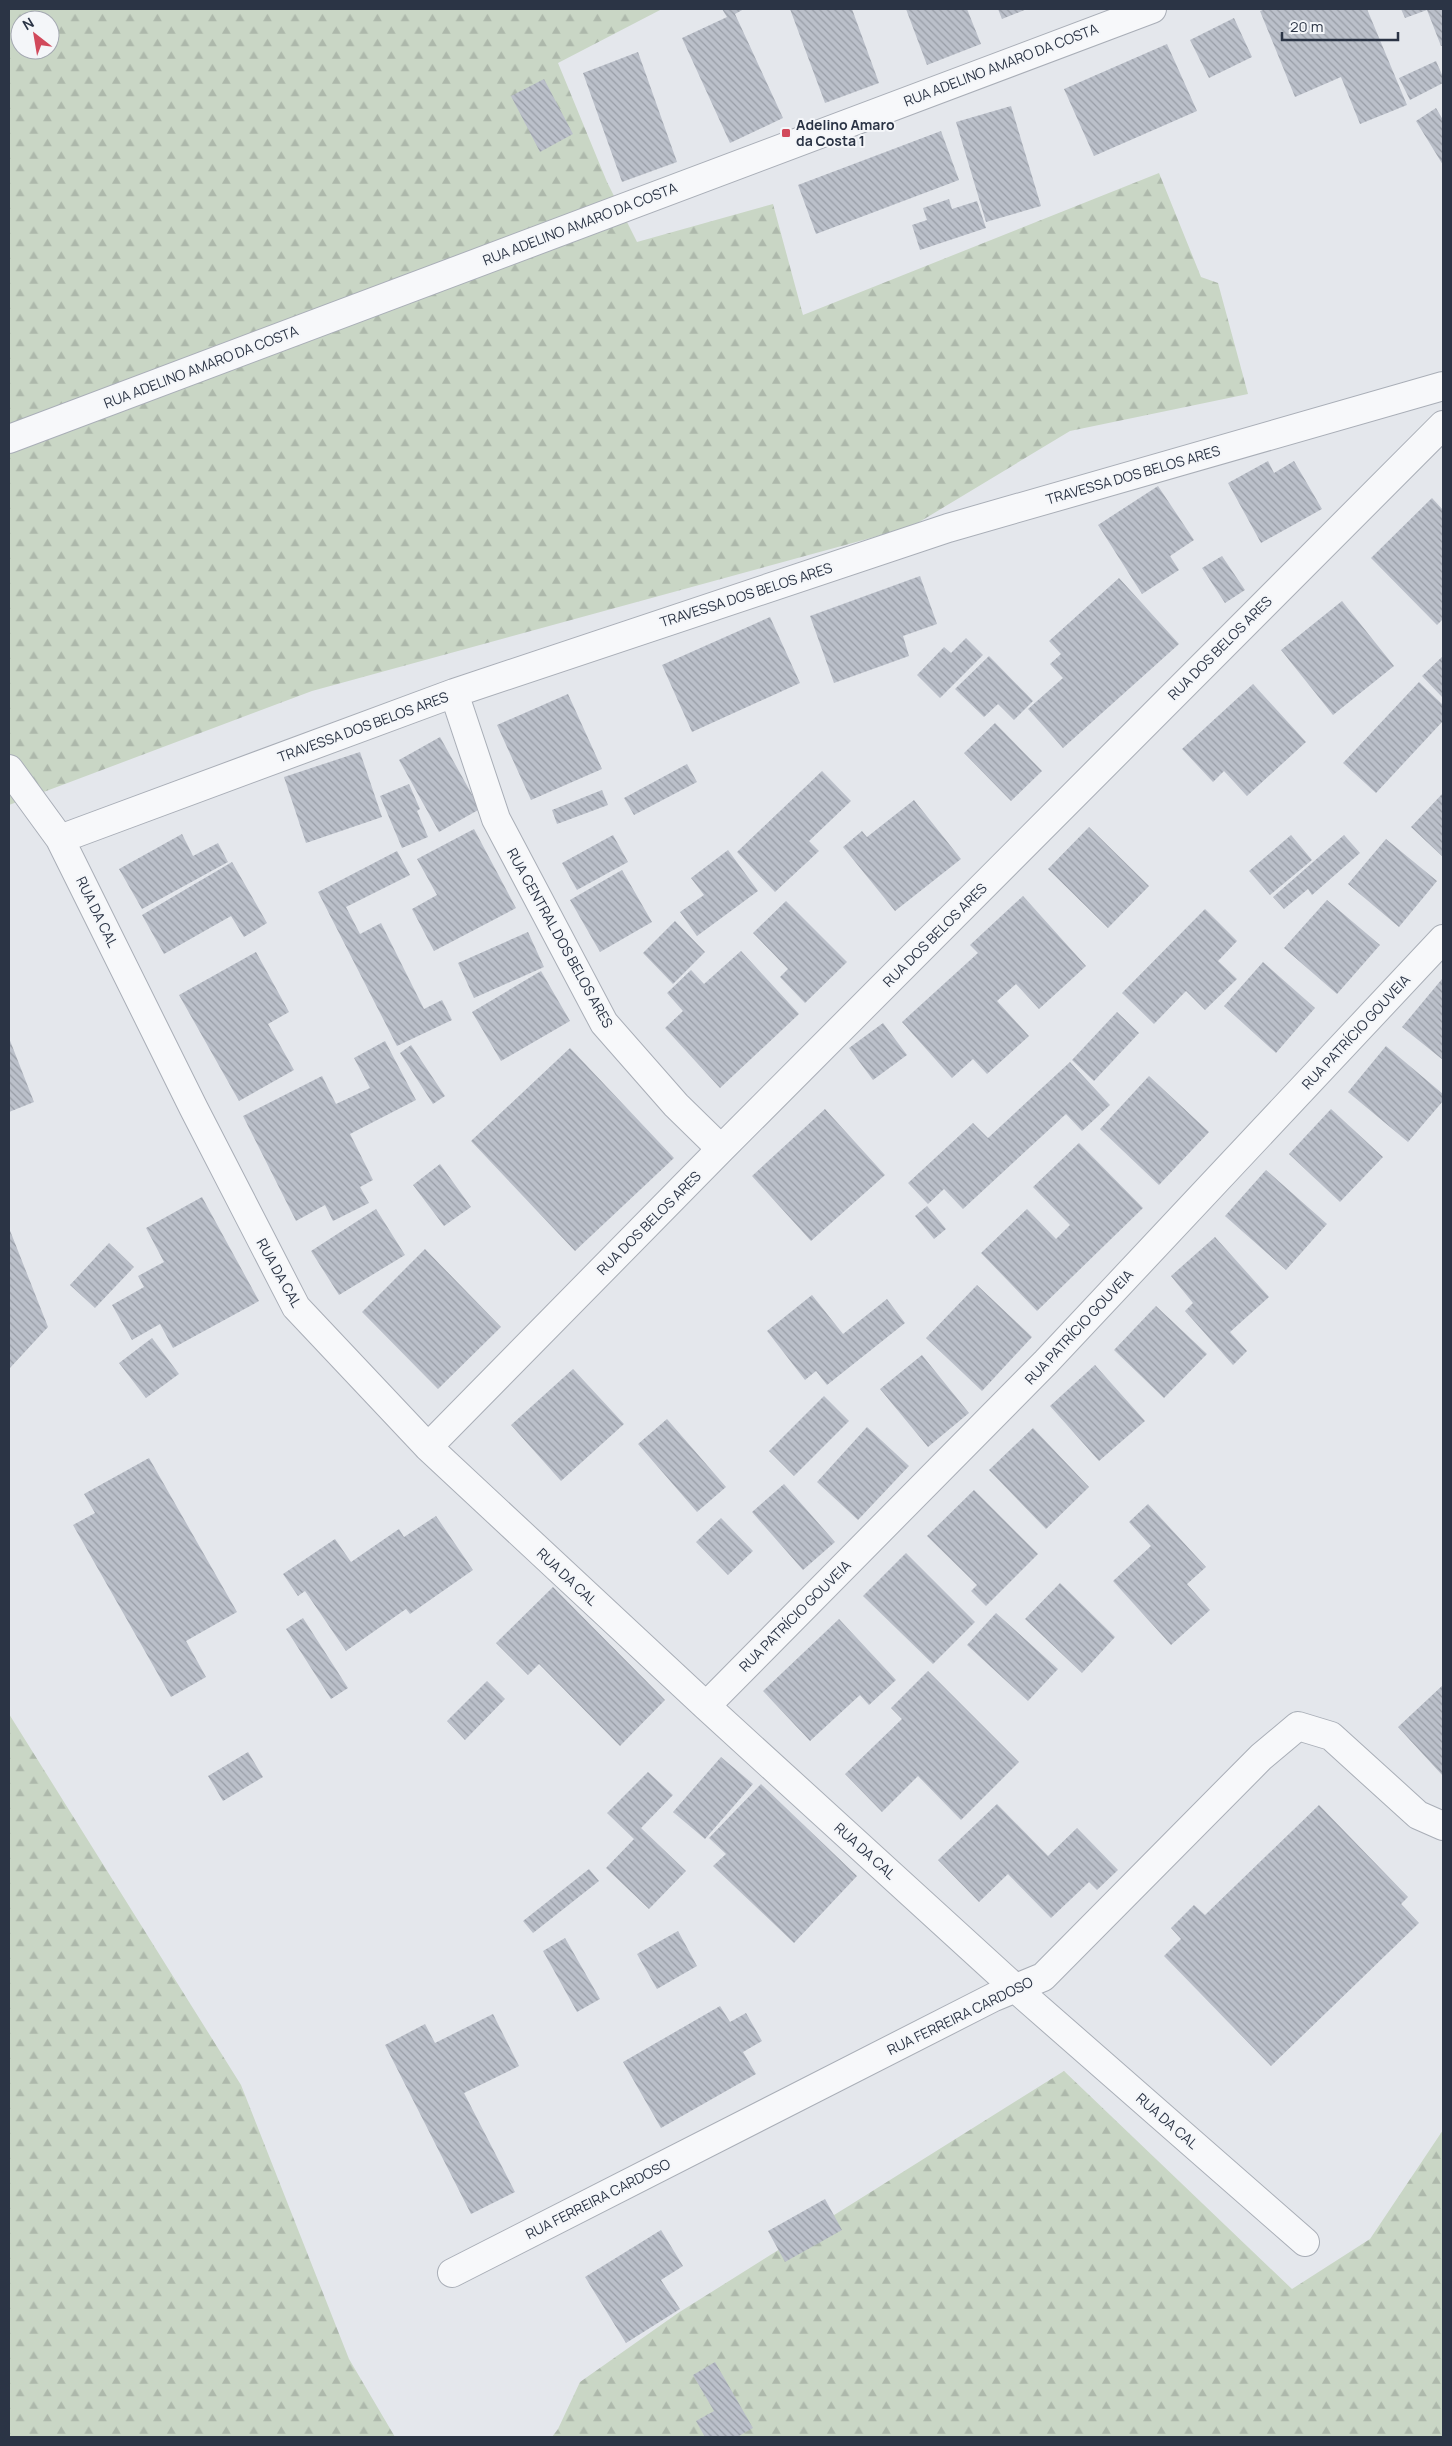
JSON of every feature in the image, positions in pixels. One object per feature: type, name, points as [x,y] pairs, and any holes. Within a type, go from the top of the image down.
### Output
[{"type":"street","name":"RUA ADELINO AMARO DA COSTA","points":[[9,439],[1152,9]]},
{"type":"street","name":"TRAVESSA DOS BELOS ARES","points":[[60,839],[454,693],[948,528],[1443,386]]},
{"type":"street","name":"RUA DOS BELOS ARES","points":[[428,1447],[721,1149],[1443,425]]},
{"type":"street","name":"RUA CENTRAL DOS BELOS ARES","points":[[454,693],[496,818],[604,1024],[676,1105],[721,1149]]},
{"type":"street","name":"RUA DA CAL","points":[[9,769],[60,839],[194,1109],[296,1307],[428,1447],[706,1706],[1015,1988],[1305,2242]]},
{"type":"street","name":"RUA PATRÍCIO GOUVEIA","points":[[706,1706],[1046,1362],[1443,939]]},
{"type":"street","name":"RUA FERREIRA CARDOSO","points":[[452,2273],[1015,1988],[1043,1977],[1261,1757],[1298,1726],[1331,1736],[1418,1815],[1443,1826]]},
{"type":"green space","points":[[9,9],[662,9],[558,63],[607,182],[637,242],[773,204],[803,315],[1159,173],[1201,277],[1218,283],[1248,394],[1070,431],[911,527],[312,691],[9,805]]},
{"type":"green space","points":[[9,1714],[241,2085],[349,2359],[395,2437],[9,2437]]},
{"type":"green space","points":[[1064,2071],[1292,2289],[1370,2239],[1443,2130],[1443,2437],[552,2437],[558,2429],[580,2382],[678,2313]]},
{"type":"building","points":[[722,9],[744,9],[735,14],[783,118],[730,143],[682,38],[727,17]]},
{"type":"building","points":[[790,9],[852,9],[879,83],[825,103]]},
{"type":"building","points":[[906,9],[967,9],[981,44],[927,65]]},
{"type":"building","points":[[998,9],[1027,9],[1002,19]]},
{"type":"building","points":[[1266,9],[1367,9],[1407,105],[1360,124],[1341,77],[1295,97],[1260,11]]},
{"type":"building","points":[[1401,9],[1443,9],[1443,46],[1441,46],[1427,10],[1405,18]]},
{"type":"building","points":[[1234,18],[1252,57],[1209,78],[1190,40]]},
{"type":"building","points":[[1167,44],[1197,111],[1094,156],[1064,89]]},
{"type":"building","points":[[638,52],[677,162],[622,182],[583,73]]},
{"type":"building","points":[[1436,61],[1443,77],[1443,83],[1410,100],[1399,78]]},
{"type":"building","points":[[544,79],[573,134],[540,152],[511,96]]},
{"type":"building","points":[[1011,106],[1041,206],[986,222],[956,122]]},
{"type":"building","points":[[1436,108],[1443,120],[1443,165],[1416,121]]},
{"type":"building","points":[[941,131],[959,180],[816,234],[798,185]]},
{"type":"building","points":[[949,199],[952,209],[977,201],[986,228],[920,250],[912,225],[927,220],[923,208]]},
{"type":"building","points":[[1268,461],[1274,473],[1294,461],[1322,509],[1261,543],[1228,483]]},
{"type":"building","points":[[1158,486],[1194,540],[1170,556],[1179,570],[1142,594],[1098,525]]},
{"type":"building","points":[[1432,498],[1443,510],[1443,619],[1437,625],[1371,558]]},
{"type":"building","points":[[1222,556],[1245,590],[1225,603],[1202,568]]},
{"type":"building","points":[[920,576],[937,624],[903,636],[909,656],[834,683],[810,616]]},
{"type":"building","points":[[1119,578],[1179,644],[1063,748],[1028,709],[1063,678],[1050,664],[1061,654],[1049,641]]},
{"type":"building","points":[[1342,601],[1394,666],[1333,715],[1281,650]]},
{"type":"building","points":[[770,617],[800,683],[692,732],[662,665]]},
{"type":"building","points":[[966,638],[983,655],[940,698],[917,675],[944,647],[951,653]]},
{"type":"building","points":[[989,656],[1033,701],[1014,720],[998,704],[984,717],[955,689]]},
{"type":"building","points":[[1443,656],[1443,698],[1422,676]]},
{"type":"building","points":[[1419,682],[1443,705],[1443,721],[1376,793],[1343,763]]},
{"type":"building","points":[[1253,684],[1306,742],[1247,796],[1224,771],[1213,782],[1182,749]]},
{"type":"building","points":[[568,694],[602,769],[531,800],[497,725]]},
{"type":"building","points":[[995,723],[1042,771],[1011,801],[964,753]]},
{"type":"building","points":[[440,737],[480,809],[439,832],[399,760]]},
{"type":"building","points":[[360,752],[382,817],[306,843],[284,777]]},
{"type":"building","points":[[687,764],[697,782],[634,815],[624,798]]},
{"type":"building","points":[[822,771],[851,801],[809,841],[819,851],[775,892],[737,852]]},
{"type":"building","points":[[409,784],[420,809],[417,811],[428,837],[402,848],[380,796]]},
{"type":"building","points":[[602,790],[608,805],[557,824],[552,810]]},
{"type":"building","points":[[1443,793],[1443,857],[1411,827]]},
{"type":"building","points":[[914,800],[961,859],[895,911],[843,847],[862,831],[867,837]]},
{"type":"building","points":[[1089,827],[1149,886],[1108,928],[1048,869]]},
{"type":"building","points":[[474,829],[516,908],[434,951],[412,909],[437,895],[417,859]]},
{"type":"building","points":[[182,834],[193,856],[218,843],[228,862],[142,909],[119,869]]},
{"type":"building","points":[[613,835],[628,862],[577,890],[562,863]]},
{"type":"building","points":[[1291,835],[1312,860],[1270,895],[1249,871]]},
{"type":"building","points":[[1344,835],[1360,853],[1312,895],[1308,889],[1284,909],[1273,897]]},
{"type":"building","points":[[1386,839],[1437,881],[1399,927],[1348,884]]},
{"type":"building","points":[[728,850],[758,891],[697,936],[680,912],[704,895],[691,878]]},
{"type":"building","points":[[397,851],[410,875],[346,907],[360,934],[381,923],[424,1009],[442,1000],[452,1020],[397,1046],[318,892]]},
{"type":"building","points":[[232,862],[267,923],[244,937],[231,916],[164,954],[142,915]]},
{"type":"building","points":[[622,870],[652,922],[600,952],[570,900]]},
{"type":"building","points":[[1023,896],[1086,966],[1039,1009],[1016,984],[997,1001],[1029,1036],[987,1074],[973,1059],[952,1078],[902,1022],[978,953],[970,945]]},
{"type":"building","points":[[1327,900],[1380,945],[1337,994],[1284,948]]},
{"type":"building","points":[[786,901],[847,962],[805,1003],[780,977],[788,969],[753,933]]},
{"type":"building","points":[[1205,909],[1237,941],[1218,961],[1237,979],[1205,1010],[1186,991],[1154,1024],[1122,993]]},
{"type":"building","points":[[675,921],[705,952],[673,984],[643,953]]},
{"type":"building","points":[[528,932],[544,967],[474,998],[458,963]]},
{"type":"building","points":[[741,951],[799,1014],[720,1088],[665,1028],[683,1011],[667,993],[691,970],[704,984]]},
{"type":"building","points":[[256,952],[289,1012],[268,1024],[294,1070],[239,1101],[179,995]]},
{"type":"building","points":[[1263,962],[1315,1008],[1276,1053],[1224,1006]]},
{"type":"building","points":[[541,971],[570,1021],[501,1061],[472,1012]]},
{"type":"building","points":[[1443,979],[1443,1060],[1402,1027]]},
{"type":"building","points":[[1117,1012],[1139,1033],[1094,1081],[1072,1060]]},
{"type":"building","points":[[883,1023],[907,1055],[873,1080],[849,1048]]},
{"type":"building","points":[[9,1038],[34,1102],[9,1112]]},
{"type":"building","points":[[385,1041],[416,1100],[350,1134],[373,1180],[360,1187],[369,1203],[333,1221],[325,1205],[296,1221],[243,1116],[322,1076],[336,1104],[370,1088],[354,1058]]},
{"type":"building","points":[[411,1045],[445,1096],[433,1104],[400,1053]]},
{"type":"building","points":[[1386,1046],[1443,1094],[1443,1101],[1408,1142],[1348,1092]]},
{"type":"building","points":[[570,1048],[674,1158],[575,1251],[471,1141]]},
{"type":"building","points":[[1070,1062],[1110,1105],[1082,1131],[1066,1114],[963,1209],[944,1189],[928,1204],[908,1183],[973,1123],[988,1138]]},
{"type":"building","points":[[1149,1076],[1209,1132],[1159,1185],[1100,1129]]},
{"type":"building","points":[[825,1109],[885,1175],[811,1241],[752,1176]]},
{"type":"building","points":[[1331,1109],[1383,1157],[1340,1202],[1289,1154]]},
{"type":"building","points":[[1079,1143],[1143,1208],[1037,1311],[981,1253],[1027,1209],[1056,1239],[1070,1225],[1033,1187]]},
{"type":"building","points":[[440,1164],[471,1207],[444,1226],[413,1185]]},
{"type":"building","points":[[1266,1170],[1327,1224],[1286,1270],[1225,1216]]},
{"type":"building","points":[[202,1197],[259,1301],[173,1348],[160,1324],[132,1340],[112,1305],[144,1287],[138,1276],[164,1262],[146,1228]]},
{"type":"building","points":[[927,1206],[946,1229],[934,1239],[915,1216]]},
{"type":"building","points":[[376,1209],[405,1255],[339,1295],[311,1251]]},
{"type":"building","points":[[9,1228],[48,1327],[9,1369]]},
{"type":"building","points":[[1215,1237],[1269,1297],[1230,1332],[1247,1351],[1233,1365],[1185,1311],[1193,1303],[1171,1276]]},
{"type":"building","points":[[109,1243],[134,1267],[95,1308],[70,1285]]},
{"type":"building","points":[[425,1249],[501,1327],[438,1389],[362,1312]]},
{"type":"building","points":[[977,1285],[1032,1337],[982,1391],[926,1338]]},
{"type":"building","points":[[812,1295],[843,1334],[887,1299],[905,1323],[827,1385],[816,1371],[805,1380],[767,1331]]},
{"type":"building","points":[[1156,1306],[1207,1354],[1164,1398],[1114,1350]]},
{"type":"building","points":[[152,1338],[179,1374],[146,1398],[119,1363]]},
{"type":"building","points":[[922,1355],[969,1413],[928,1447],[880,1389]]},
{"type":"building","points":[[1095,1365],[1145,1421],[1099,1461],[1050,1406]]},
{"type":"building","points":[[573,1369],[624,1424],[561,1481],[511,1425]]},
{"type":"building","points":[[824,1396],[849,1421],[794,1476],[769,1451]]},
{"type":"building","points":[[667,1419],[726,1487],[697,1512],[638,1444]]},
{"type":"building","points":[[867,1427],[909,1466],[858,1520],[817,1482]]},
{"type":"building","points":[[1033,1428],[1089,1487],[1046,1529],[989,1470]]},
{"type":"building","points":[[149,1458],[237,1612],[186,1641],[206,1677],[171,1697],[73,1525],[95,1513],[84,1494]]},
{"type":"building","points":[[784,1484],[835,1542],[803,1570],[752,1512]]},
{"type":"building","points":[[974,1490],[1038,1554],[986,1606],[971,1591],[977,1585],[927,1536]]},
{"type":"building","points":[[1148,1504],[1206,1567],[1187,1584],[1210,1610],[1171,1645],[1113,1581],[1151,1546],[1129,1522]]},
{"type":"building","points":[[436,1516],[473,1570],[410,1614],[406,1609],[346,1651],[305,1591],[298,1596],[283,1574],[335,1539],[351,1562],[399,1529],[404,1537]]},
{"type":"building","points":[[721,1518],[753,1551],[728,1575],[696,1542]]},
{"type":"building","points":[[906,1553],[975,1622],[933,1664],[863,1596]]},
{"type":"building","points":[[1060,1583],[1115,1637],[1082,1673],[1025,1619]]},
{"type":"building","points":[[553,1587],[665,1700],[620,1746],[539,1664],[528,1675],[496,1643]]},
{"type":"building","points":[[996,1613],[1058,1669],[1028,1701],[967,1645]]},
{"type":"building","points":[[303,1618],[348,1688],[331,1699],[286,1629]]},
{"type":"building","points":[[839,1619],[896,1680],[869,1705],[860,1695],[810,1741],[763,1691]]},
{"type":"building","points":[[928,1671],[1019,1762],[961,1820],[918,1776],[882,1812],[845,1774],[902,1719],[891,1708]]},
{"type":"building","points":[[487,1681],[505,1699],[465,1740],[447,1721]]},
{"type":"building","points":[[1443,1685],[1443,1776],[1398,1727]]},
{"type":"building","points":[[248,1752],[263,1777],[223,1801],[208,1776]]},
{"type":"building","points":[[721,1757],[753,1784],[705,1839],[673,1812]]},
{"type":"building","points":[[648,1772],[673,1795],[641,1828],[686,1871],[649,1909],[606,1868],[634,1839],[607,1813]]},
{"type":"building","points":[[761,1784],[857,1876],[794,1943],[713,1866],[726,1854],[709,1838]]},
{"type":"building","points":[[997,1804],[1048,1856],[1077,1828],[1118,1870],[1097,1890],[1089,1882],[1051,1918],[1008,1874],[979,1902],[938,1860]]},
{"type":"building","points":[[1319,1805],[1408,1897],[1401,1904],[1419,1923],[1271,2066],[1164,1956],[1181,1939],[1171,1928],[1194,1905],[1205,1915]]},
{"type":"building","points":[[589,1869],[599,1881],[533,1933],[523,1921]]},
{"type":"building","points":[[678,1931],[697,1966],[657,1989],[637,1954]]},
{"type":"building","points":[[565,1938],[600,1999],[577,2012],[543,1951]]},
{"type":"building","points":[[720,2006],[730,2022],[746,2013],[762,2041],[743,2052],[756,2074],[661,2128],[623,2062]]},
{"type":"building","points":[[493,2014],[519,2066],[464,2093],[515,2192],[471,2214],[385,2045],[425,2024],[435,2043]]},
{"type":"building","points":[[825,2199],[842,2230],[785,2262],[768,2231]]},
{"type":"building","points":[[661,2230],[683,2266],[661,2280],[680,2309],[626,2343],[585,2277]]},
{"type":"building","points":[[715,2362],[753,2428],[737,2437],[705,2437],[696,2421],[714,2411],[693,2375]]},
{"type":"place","name":"Adelino Amaro da Costa 1","points":[[786,133]]}]
